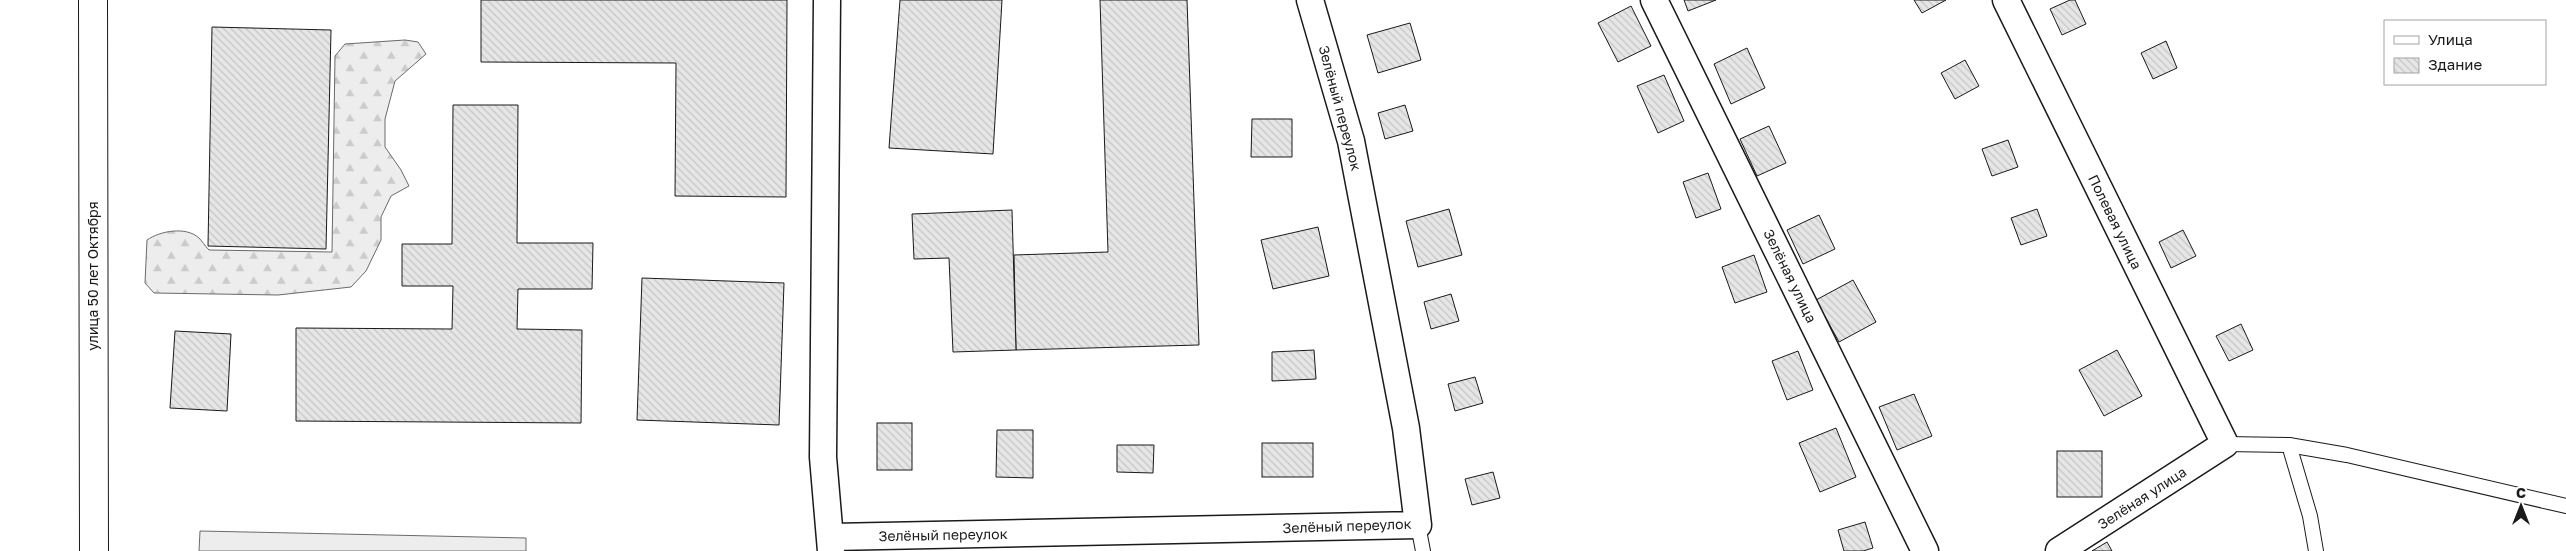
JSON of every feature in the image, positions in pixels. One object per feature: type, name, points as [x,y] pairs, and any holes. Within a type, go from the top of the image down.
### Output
[{"type":"street","name":"улица 50 лет Октября","points":[[93,0],[94,551]]},
{"type":"street","points":[[827,0],[823,457],[831,544]]},
{"type":"street","name":"Зелёный переулок","points":[[831,544],[1418,525],[1406,428],[1351,141],[1310,0]]},
{"type":"street","name":"Зелёная улица","points":[[1654,0],[1925,551]]},
{"type":"street","name":"Полевая улица","points":[[2006,0],[2225,444]]},
{"type":"street","name":"Зелёная улица","points":[[2059,551],[2225,444]]},
{"type":"lane","points":[[2225,444],[2290,445],[2347,455],[2566,506]]},
{"type":"lane","points":[[2290,445],[2310,516],[2316,551]]},
{"type":"lane","points":[[1418,525],[1423,551]]},
{"type":"green space","points":[[405,40],[418,42],[426,54],[395,81],[385,119],[385,147],[401,170],[409,186],[391,196],[381,217],[381,240],[366,271],[351,287],[278,295],[154,293],[145,283],[147,240],[166,232],[180,231],[194,234],[209,250],[332,252],[335,56],[345,44]]},
{"type":"shaded area","points":[[200,531],[526,538],[526,551],[199,551]]},
{"type":"building","points":[[481,0],[787,0],[786,197],[675,196],[676,63],[481,62]]},
{"type":"building","points":[[900,0],[1002,0],[993,154],[889,148]]},
{"type":"building","points":[[1100,0],[1187,0],[1199,345],[1016,350],[1014,255],[1108,252]]},
{"type":"building","points":[[1684,0],[1716,0],[1688,11]]},
{"type":"building","points":[[1914,0],[1946,0],[1922,13]]},
{"type":"building","points":[[2070,0],[2075,0],[2086,24],[2062,35],[2050,9]]},
{"type":"building","points":[[1631,6],[1651,46],[1618,62],[1598,23]]},
{"type":"building","points":[[1410,23],[1421,60],[1378,73],[1367,35]]},
{"type":"building","points":[[212,27],[331,30],[326,249],[208,246]]},
{"type":"building","points":[[2166,41],[2177,68],[2153,79],[2141,53]]},
{"type":"building","points":[[1747,48],[1765,88],[1731,104],[1714,64]]},
{"type":"building","points":[[1965,60],[1979,86],[1955,99],[1941,73]]},
{"type":"building","points":[[1664,75],[1684,121],[1658,133],[1637,86]]},
{"type":"building","points":[[453,105],[518,105],[517,243],[593,243],[592,289],[518,289],[517,329],[582,330],[581,423],[296,421],[296,328],[452,329],[453,286],[402,286],[402,244],[452,244]]},
{"type":"building","points":[[1405,105],[1413,131],[1385,139],[1378,113]]},
{"type":"building","points":[[1252,119],[1292,119],[1292,157],[1251,157]]},
{"type":"building","points":[[1769,126],[1786,163],[1757,176],[1740,139]]},
{"type":"building","points":[[2008,140],[2018,167],[1992,176],[1982,149]]},
{"type":"building","points":[[1708,173],[1721,209],[1696,218],[1683,182]]},
{"type":"building","points":[[1449,209],[1462,255],[1418,267],[1406,221]]},
{"type":"building","points":[[2037,209],[2047,236],[2021,245],[2011,218]]},
{"type":"building","points":[[1012,210],[1016,350],[953,352],[949,258],[914,259],[912,214]]},
{"type":"building","points":[[1819,215],[1835,249],[1803,264],[1787,230]]},
{"type":"building","points":[[1318,227],[1329,276],[1273,289],[1261,240]]},
{"type":"building","points":[[2183,230],[2196,256],[2171,268],[2159,242]]},
{"type":"building","points":[[1754,255],[1767,292],[1735,303],[1722,267]]},
{"type":"building","points":[[642,278],[784,283],[779,425],[637,420]]},
{"type":"building","points":[[1853,280],[1876,322],[1839,342],[1816,300]]},
{"type":"building","points":[[1451,294],[1459,321],[1431,329],[1424,302]]},
{"type":"building","points":[[2241,324],[2253,350],[2229,361],[2216,336]]},
{"type":"building","points":[[175,331],[231,334],[227,411],[170,408]]},
{"type":"building","points":[[1314,350],[1316,379],[1272,381],[1272,352]]},
{"type":"building","points":[[2117,350],[2142,396],[2104,416],[2079,370]]},
{"type":"building","points":[[1798,351],[1813,390],[1787,400],[1772,361]]},
{"type":"building","points":[[1475,377],[1483,403],[1455,411],[1448,384]]},
{"type":"building","points":[[1914,394],[1932,436],[1897,450],[1879,407]]},
{"type":"building","points":[[877,423],[912,423],[912,470],[877,470]]},
{"type":"building","points":[[1836,428],[1856,477],[1820,492],[1799,443]]},
{"type":"building","points":[[997,430],[1033,430],[1033,478],[996,477]]},
{"type":"building","points":[[1262,443],[1313,443],[1313,477],[1262,477]]},
{"type":"building","points":[[1117,445],[1154,445],[1153,473],[1117,472]]},
{"type":"building","points":[[2057,451],[2102,451],[2102,497],[2057,497]]},
{"type":"building","points":[[1493,472],[1500,498],[1472,505],[1465,479]]},
{"type":"building","points":[[1865,522],[1873,548],[1863,551],[1844,551],[1838,530]]},
{"type":"building","points":[[2107,542],[2112,551],[2092,551]]}]
